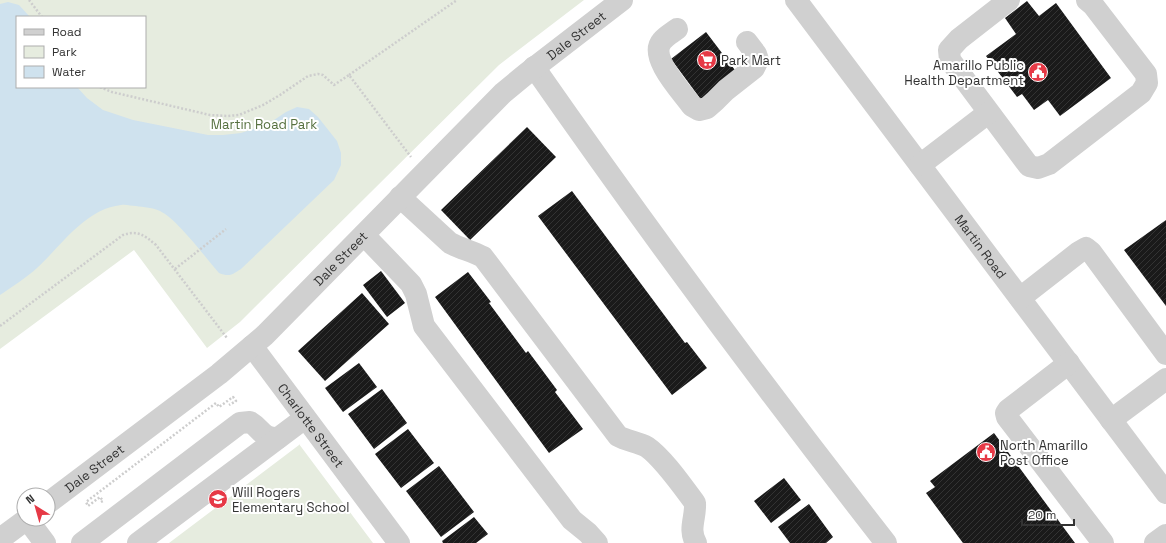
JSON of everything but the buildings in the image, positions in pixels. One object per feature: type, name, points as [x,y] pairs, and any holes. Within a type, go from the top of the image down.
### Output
[{"type":"street","name":"Dale Street","points":[[56,497],[219,374],[252,346],[289,311],[509,88],[534,67],[622,0]]},
{"type":"street","name":"Martin Road","points":[[796,0],[1166,493]]},
{"type":"street","points":[[1009,0],[959,39],[949,50],[950,60],[1028,166],[1038,168],[1049,164],[1141,93],[1147,84],[1146,74],[1093,5],[1087,0]]},
{"type":"street","points":[[677,29],[661,42],[658,51],[661,64],[692,106],[700,110],[707,108],[715,102],[726,90],[754,68],[758,60],[756,54],[747,42]]},
{"type":"street","points":[[534,67],[704,305],[886,543]]},
{"type":"street","points":[[920,165],[988,112]]},
{"type":"street","points":[[400,198],[450,243],[483,257],[618,436],[646,447],[664,464],[695,503],[695,511],[691,528],[692,536],[696,543]]},
{"type":"street","points":[[364,235],[407,278],[416,294],[424,326],[572,520],[588,533],[597,543]]},
{"type":"street","points":[[1020,298],[1086,248],[1091,252],[1166,354]]},
{"type":"street","name":"Charlotte Street","points":[[252,346],[399,543]]},
{"type":"street","points":[[1069,363],[1006,413],[1007,417],[1103,543]]},
{"type":"street","points":[[1111,420],[1166,379]]},
{"type":"street","points":[[138,543],[306,418]]},
{"type":"street","points":[[82,543],[240,423],[250,422],[270,438],[278,438]]},
{"type":"street","points":[[0,540],[17,527]]},
{"type":"street","points":[[33,527],[45,543]]},
{"type":"street","points":[[1155,543],[1166,535]]},
{"type":"path","points":[[29,0],[41,16]]},
{"type":"path","points":[[102,88],[112,92],[210,115],[238,115],[263,105],[308,76],[318,74],[323,75],[334,85],[457,0]]},
{"type":"path","points":[[349,75],[411,157]]},
{"type":"path","points":[[175,268],[226,229]]},
{"type":"path","points":[[0,326],[123,235],[131,233],[140,234],[156,245],[227,338]]},
{"type":"path","points":[[97,505],[103,501],[100,497],[88,506],[86,502],[216,403],[219,407],[233,397],[236,401],[227,407]]},
{"type":"green space","name":"Martin Road Park","points":[[0,0],[584,0],[499,65],[240,322],[207,348],[134,250],[0,349]]},
{"type":"green space","points":[[299,445],[373,543],[169,543]]},
{"type":"water","points":[[8,2],[19,5],[29,16],[16,16],[16,88],[78,88],[87,98],[103,110],[133,120],[208,135],[241,133],[259,127],[297,107],[309,109],[318,117],[337,141],[341,153],[341,165],[334,180],[241,269],[233,274],[225,275],[219,273],[183,230],[160,211],[123,205],[108,208],[96,213],[85,221],[74,230],[37,268],[24,279],[0,295],[0,4]]},
{"type":"place","name":"Park Mart","points":[[707,60]]},
{"type":"place","name":"Amarillo Public Health Department","points":[[1038,72]]},
{"type":"place","name":"North Amarillo Post Office","points":[[986,452]]},
{"type":"place","name":"Will Rogers Elementary School","points":[[218,499]]}]
